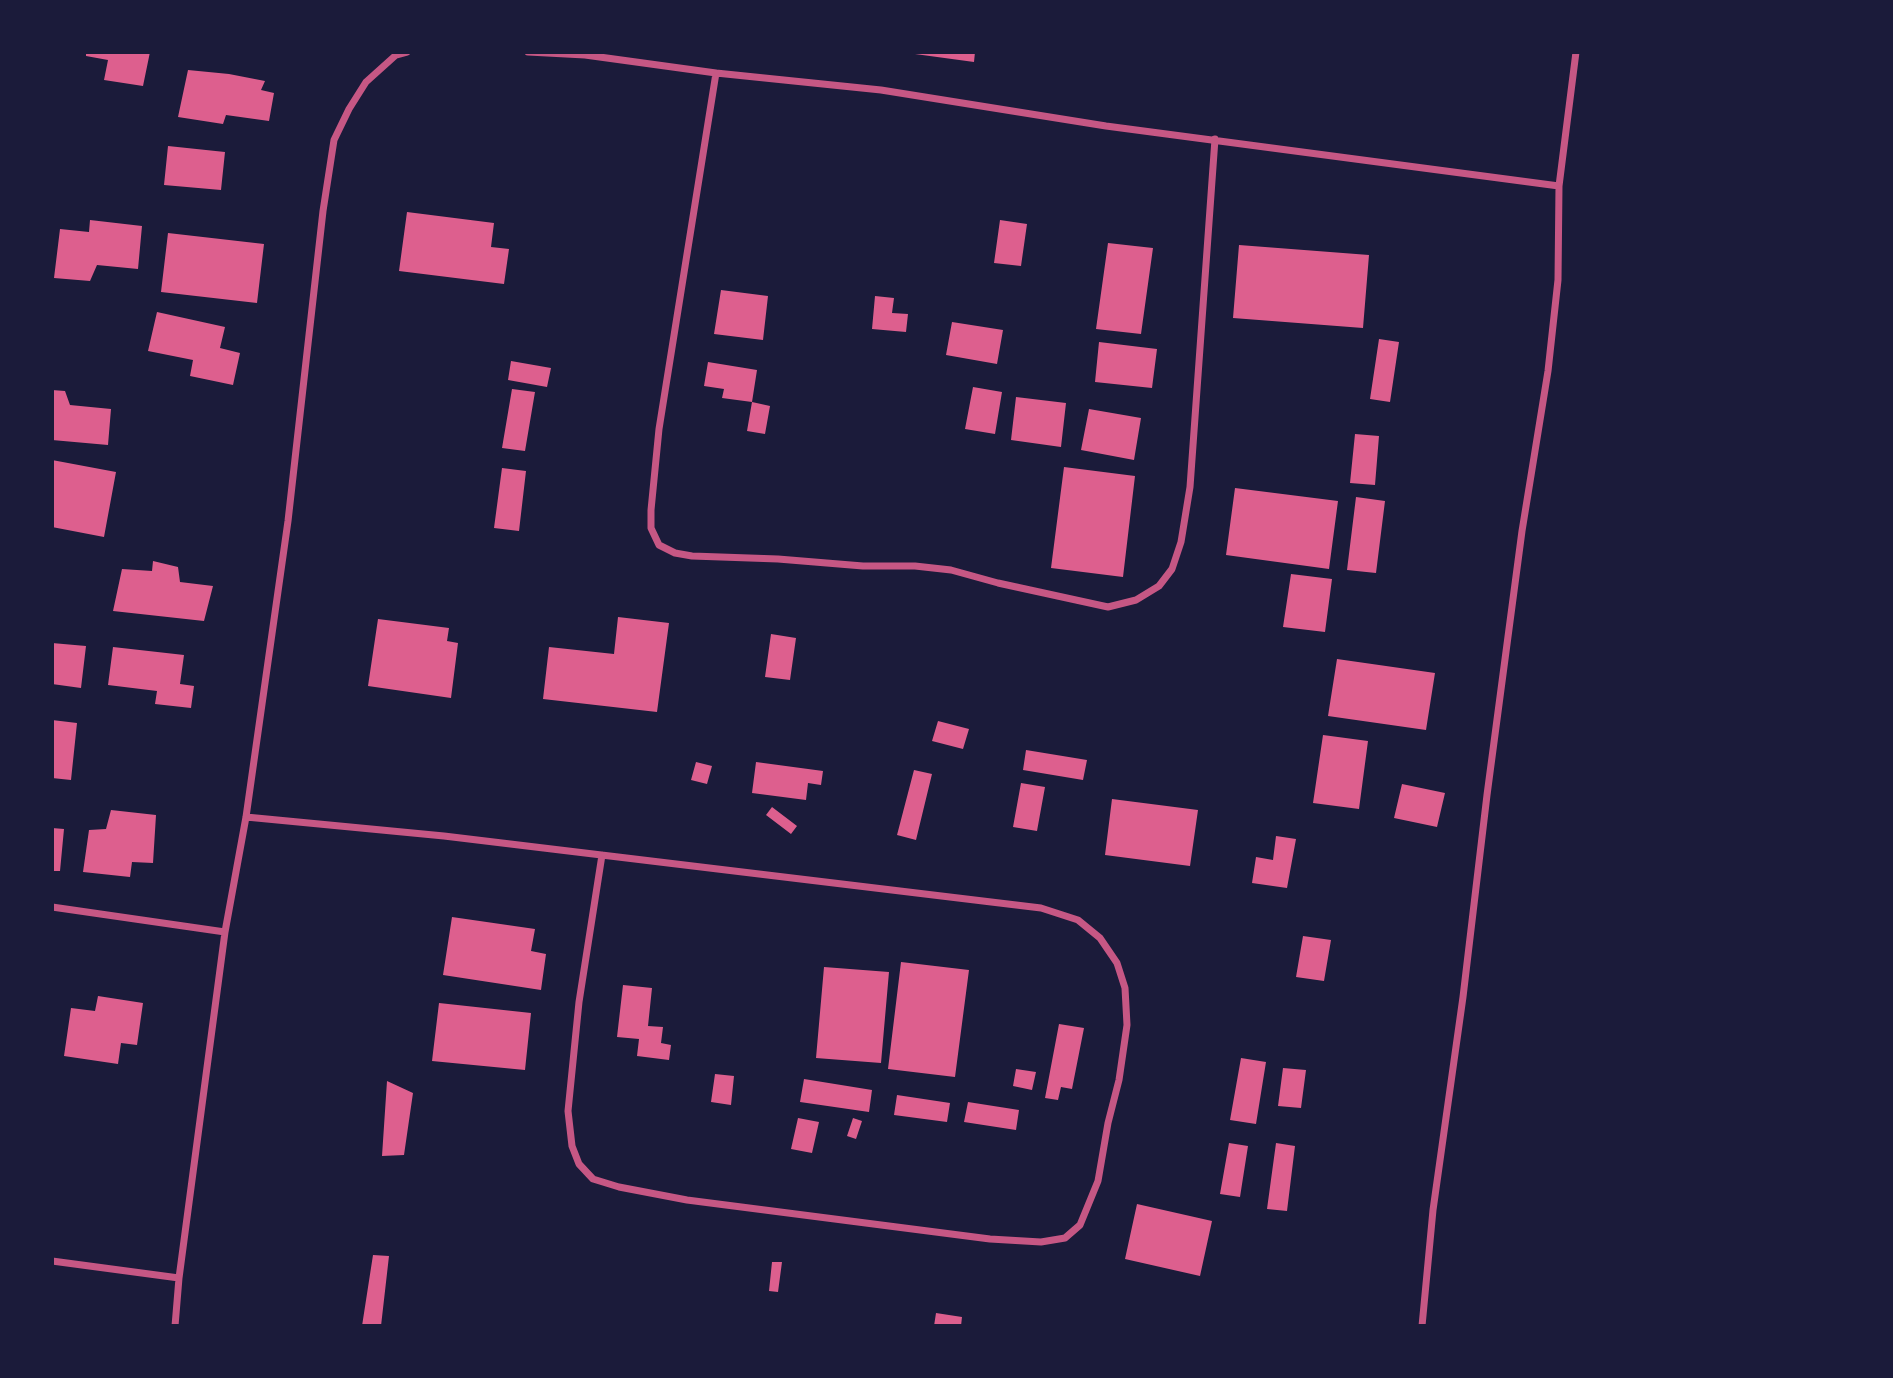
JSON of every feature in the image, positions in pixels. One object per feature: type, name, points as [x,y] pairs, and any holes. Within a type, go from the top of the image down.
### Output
[{"type":"street","points":[[175,1325],[225,932],[246,817],[288,521],[323,211],[334,140],[366,82],[396,55],[407,52]]},
{"type":"street","points":[[528,52],[585,55],[716,73],[881,90],[1106,126],[1559,186]]},
{"type":"street","points":[[1422,1325],[1433,1210],[1464,997],[1522,531],[1548,371],[1559,280],[1559,186],[1576,52]]},
{"type":"street","points":[[716,73],[659,429],[650,528],[659,545],[675,553],[692,556],[951,570],[1108,607],[1136,600],[1159,586],[1172,569],[1181,542],[1190,486],[1215,139]]},
{"type":"street","points":[[246,817],[419,833],[602,855],[1041,908],[1078,920],[1100,938],[1117,963],[1125,988],[1127,1025],[1119,1080],[1098,1181],[1080,1225],[1065,1238],[1041,1242],[990,1240],[687,1200],[619,1187],[593,1179],[579,1164],[572,1146],[568,1111],[579,1002],[602,855]]},
{"type":"street","points":[[52,906],[225,932]]},
{"type":"street","points":[[52,1261],[179,1278]]},
{"type":"building","points":[[86,52],[150,52],[143,86],[104,80],[108,60],[86,56]]},
{"type":"building","points":[[915,52],[975,52],[974,62]]},
{"type":"building","points":[[188,70],[265,81],[261,90],[274,93],[269,121],[226,115],[223,124],[178,117]]},
{"type":"building","points":[[168,146],[225,152],[221,190],[164,185]]},
{"type":"building","points":[[407,212],[494,223],[491,247],[509,249],[504,284],[399,271]]},
{"type":"building","points":[[90,220],[142,226],[138,269],[97,265],[90,281],[54,278],[60,229],[89,232]]},
{"type":"building","points":[[1000,220],[1027,224],[1021,266],[994,263]]},
{"type":"building","points":[[168,233],[264,244],[257,303],[161,292]]},
{"type":"building","points":[[1108,243],[1153,248],[1141,334],[1096,329]]},
{"type":"building","points":[[1239,245],[1369,255],[1363,328],[1233,318]]},
{"type":"building","points":[[721,290],[768,296],[763,340],[714,334]]},
{"type":"building","points":[[875,296],[894,298],[892,313],[908,314],[906,332],[872,329]]},
{"type":"building","points":[[157,312],[225,327],[220,348],[240,353],[233,385],[190,376],[193,360],[148,351]]},
{"type":"building","points":[[952,322],[1003,330],[997,364],[946,355]]},
{"type":"building","points":[[1379,339],[1399,342],[1390,402],[1370,399]]},
{"type":"building","points":[[1099,342],[1157,349],[1152,388],[1095,382]]},
{"type":"building","points":[[511,361],[551,368],[547,387],[508,380]]},
{"type":"building","points":[[708,362],[757,370],[752,402],[722,398],[724,389],[704,386]]},
{"type":"building","points":[[973,387],[1002,392],[995,434],[965,429]]},
{"type":"building","points":[[512,389],[535,392],[525,451],[502,448]]},
{"type":"building","points":[[52,390],[65,391],[70,405],[111,409],[108,445],[52,440]]},
{"type":"building","points":[[1016,397],[1066,403],[1061,447],[1011,440]]},
{"type":"building","points":[[752,402],[770,406],[765,434],[747,431]]},
{"type":"building","points":[[1089,409],[1141,418],[1134,460],[1081,450]]},
{"type":"building","points":[[1355,434],[1379,436],[1375,485],[1350,483]]},
{"type":"building","points":[[52,460],[116,472],[104,537],[52,527]]},
{"type":"building","points":[[1064,467],[1135,476],[1123,577],[1051,568]]},
{"type":"building","points":[[502,468],[526,471],[519,531],[494,528]]},
{"type":"building","points":[[1235,488],[1338,501],[1329,569],[1226,555]]},
{"type":"building","points":[[1356,497],[1385,501],[1376,573],[1347,570]]},
{"type":"building","points":[[153,561],[178,567],[180,582],[213,586],[204,621],[113,611],[122,569],[152,571]]},
{"type":"building","points":[[1291,574],[1332,579],[1325,632],[1283,627]]},
{"type":"building","points":[[618,617],[669,623],[657,712],[543,699],[549,647],[614,654]]},
{"type":"building","points":[[378,619],[449,628],[447,641],[458,643],[451,698],[368,686]]},
{"type":"building","points":[[771,634],[796,638],[790,680],[765,677]]},
{"type":"building","points":[[52,643],[86,646],[81,688],[52,684]]},
{"type":"building","points":[[113,647],[184,655],[180,684],[194,686],[191,708],[155,704],[157,691],[108,685]]},
{"type":"building","points":[[1337,659],[1435,673],[1426,730],[1328,716]]},
{"type":"building","points":[[52,720],[77,723],[71,780],[52,778]]},
{"type":"building","points":[[938,721],[969,729],[963,749],[932,741]]},
{"type":"building","points":[[1323,735],[1368,741],[1359,809],[1313,803]]},
{"type":"building","points":[[1026,750],[1087,760],[1083,780],[1023,770]]},
{"type":"building","points":[[696,762],[712,766],[707,784],[691,780]]},
{"type":"building","points":[[756,762],[823,771],[821,785],[808,783],[806,800],[752,793]]},
{"type":"building","points":[[914,770],[932,774],[916,840],[897,835]]},
{"type":"building","points":[[1021,783],[1045,787],[1037,831],[1013,827]]},
{"type":"building","points":[[1402,784],[1445,793],[1437,827],[1394,818]]},
{"type":"building","points":[[1112,799],[1198,810],[1190,866],[1105,855]]},
{"type":"building","points":[[772,807],[797,826],[791,834],[766,815]]},
{"type":"building","points":[[111,810],[156,815],[153,863],[132,862],[130,877],[83,872],[89,830],[106,829]]},
{"type":"building","points":[[52,828],[64,829],[60,871],[52,871]]},
{"type":"building","points":[[1276,836],[1296,839],[1287,888],[1252,883],[1256,857],[1273,860]]},
{"type":"building","points":[[452,917],[535,929],[531,951],[546,954],[541,990],[443,975]]},
{"type":"building","points":[[1303,936],[1331,940],[1324,981],[1296,977]]},
{"type":"building","points":[[901,962],[969,970],[955,1077],[888,1069]]},
{"type":"building","points":[[824,967],[889,972],[881,1063],[816,1058]]},
{"type":"building","points":[[623,985],[652,988],[648,1026],[663,1027],[661,1043],[671,1045],[669,1060],[637,1056],[639,1039],[617,1037]]},
{"type":"building","points":[[98,996],[143,1003],[137,1045],[121,1043],[118,1064],[64,1056],[71,1008],[95,1011]]},
{"type":"building","points":[[439,1003],[531,1013],[525,1070],[432,1061]]},
{"type":"building","points":[[1059,1024],[1084,1028],[1072,1089],[1061,1087],[1058,1100],[1045,1098]]},
{"type":"building","points":[[1241,1058],[1266,1062],[1256,1124],[1230,1120]]},
{"type":"building","points":[[1283,1068],[1306,1070],[1301,1108],[1278,1106]]},
{"type":"building","points":[[1016,1069],[1036,1072],[1032,1090],[1013,1086]]},
{"type":"building","points":[[715,1074],[734,1076],[731,1105],[711,1102]]},
{"type":"building","points":[[804,1079],[872,1090],[869,1112],[800,1102]]},
{"type":"building","points":[[387,1081],[413,1093],[404,1155],[382,1156]]},
{"type":"building","points":[[897,1095],[950,1103],[947,1122],[894,1115]]},
{"type":"building","points":[[968,1102],[1019,1110],[1016,1130],[964,1122]]},
{"type":"building","points":[[798,1118],[819,1122],[812,1153],[791,1149]]},
{"type":"building","points":[[853,1118],[862,1121],[856,1139],[847,1136]]},
{"type":"building","points":[[1229,1143],[1248,1146],[1240,1197],[1220,1194]]},
{"type":"building","points":[[1276,1143],[1295,1146],[1287,1211],[1267,1209]]},
{"type":"building","points":[[1137,1204],[1212,1221],[1200,1276],[1125,1259]]},
{"type":"building","points":[[373,1255],[389,1256],[381,1326],[362,1326]]},
{"type":"building","points":[[772,1262],[782,1262],[778,1292],[769,1291]]},
{"type":"building","points":[[936,1313],[962,1317],[961,1326],[934,1326]]}]
